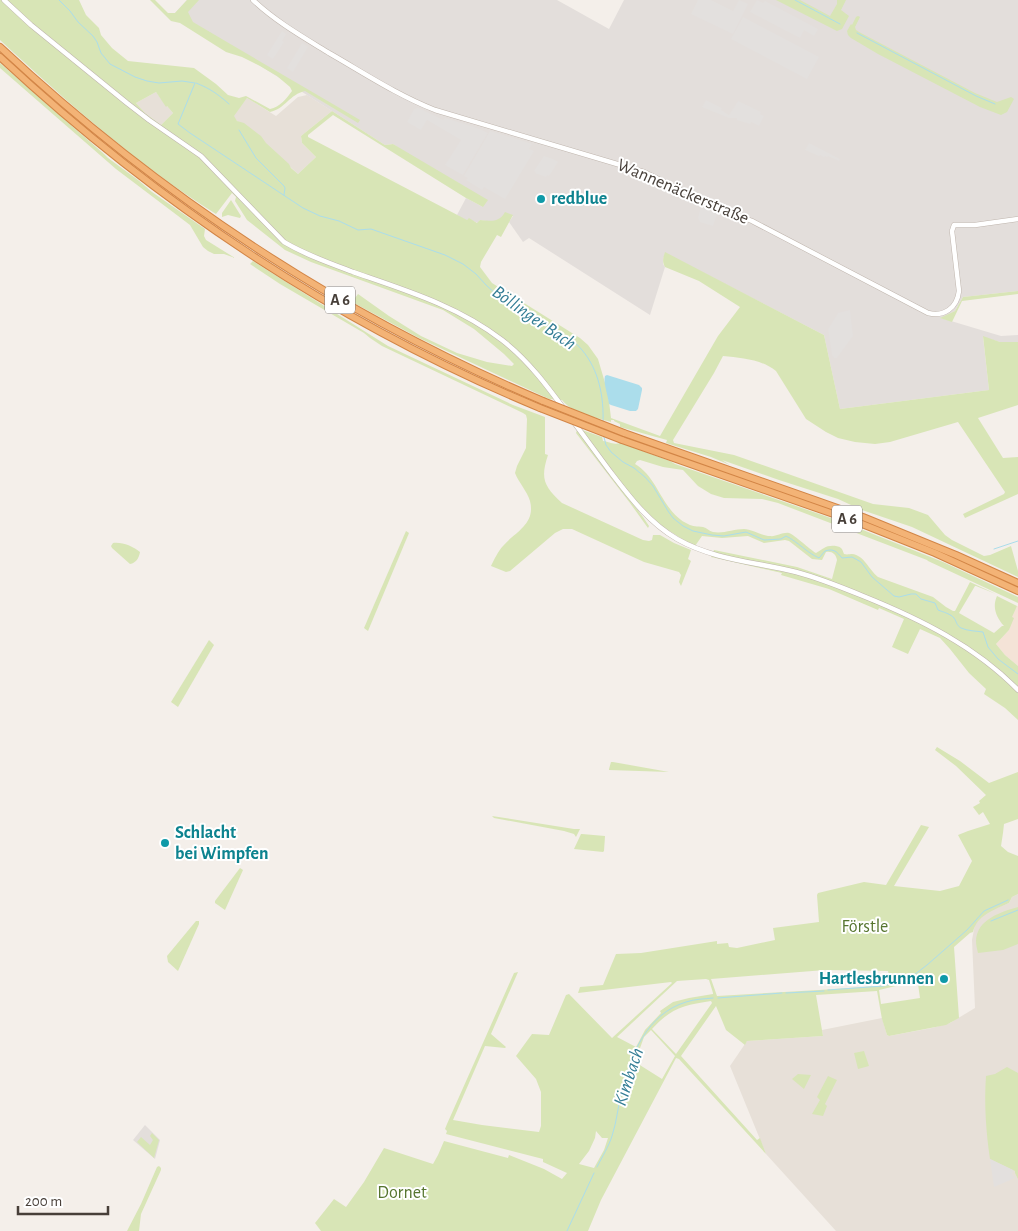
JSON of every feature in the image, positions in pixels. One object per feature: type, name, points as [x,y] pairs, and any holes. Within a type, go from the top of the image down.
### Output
[{"type":"highway","name":"A 6","points":[[0,47],[104,138],[212,224]]},
{"type":"highway","name":"A 6","points":[[0,56],[59,110],[149,182],[302,287],[373,327],[446,365],[541,405],[876,530],[941,556],[1018,591]]},
{"type":"highway","name":"A 6","points":[[623,437],[863,517],[950,552],[1018,584]]},
{"type":"street","points":[[4,0],[31,25],[127,103],[201,156],[284,242],[320,260],[436,302],[479,324],[502,340],[518,354],[555,397],[642,511],[668,533],[705,552],[814,577],[886,605],[938,630],[966,647],[994,668],[1018,690]]},
{"type":"street","name":"Wannenäckerstraße","points":[[252,0],[300,35],[412,101],[435,110],[644,172],[716,207],[752,221],[928,313],[937,315],[947,312],[956,304],[959,292],[952,231],[954,225],[975,225],[1018,219]]},
{"type":"shaded area","points":[[187,0],[557,0],[609,29],[624,0],[1018,0],[1018,291],[963,297],[955,311],[941,318],[1001,336],[1018,335],[1018,342],[1000,342],[983,337],[989,390],[840,409],[824,335],[665,253],[663,264],[665,267],[650,315],[529,238],[523,242],[509,222],[513,216],[493,222],[480,220],[478,223],[468,219],[467,221],[457,215],[466,198],[483,207],[393,144],[385,145],[175,13]]},
{"type":"shaded area","points":[[698,0],[711,0],[733,11],[739,0],[748,4],[733,34],[691,14]]},
{"type":"shaded area","points":[[757,0],[763,3],[765,1],[818,29],[814,36],[804,30],[800,38],[750,12]]},
{"type":"shaded area","points":[[743,17],[819,57],[807,79],[731,39]]},
{"type":"shaded area","points":[[282,31],[286,34],[282,41],[284,42],[273,59],[267,55]]},
{"type":"shaded area","points":[[302,43],[308,47],[293,72],[287,68]]},
{"type":"shaded area","points":[[156,92],[173,113],[161,125],[145,113],[136,103]]},
{"type":"shaded area","points":[[307,95],[332,111],[301,136],[302,143],[316,157],[298,174],[254,134],[232,117],[247,98],[276,116],[298,97]]},
{"type":"shaded area","points":[[706,100],[722,108],[721,110],[729,115],[738,101],[761,112],[760,114],[764,116],[759,126],[751,122],[750,124],[702,107]]},
{"type":"shaded area","points":[[418,108],[443,120],[445,118],[488,133],[463,175],[445,165],[461,140],[427,120],[421,130],[407,122],[414,109]]},
{"type":"shaded area","points":[[490,131],[532,144],[529,149],[534,151],[505,199],[484,187],[482,190],[466,180],[468,178],[464,176]]},
{"type":"shaded area","points":[[809,143],[840,159],[839,161],[805,150]]},
{"type":"shaded area","points":[[544,156],[558,162],[549,176],[547,175],[546,177],[534,171]]},
{"type":"shaded area","points":[[701,206],[717,214],[713,226],[700,222],[698,218]]},
{"type":"shaded area","points":[[850,310],[853,336],[837,358],[834,358],[828,329],[838,313]]},
{"type":"shaded area","points":[[1017,606],[1018,666],[996,644],[1009,630],[1011,617]]},
{"type":"shaded area","points":[[1018,894],[1018,1231],[836,1231],[766,1154],[730,1066],[747,1041],[823,1036],[822,1030],[882,1018],[887,1035],[889,1036],[950,1023],[975,1008],[972,940],[975,924],[987,912],[1009,903],[1012,897]]},
{"type":"shaded area","points":[[145,1125],[160,1140],[155,1159],[133,1140]]},
{"type":"shaded area","points":[[990,1159],[1013,1170],[1012,1174],[1015,1178],[994,1187]]},
{"type":"green space","points":[[0,0],[79,0],[86,15],[99,28],[101,35],[112,48],[128,61],[194,68],[228,95],[239,98],[246,96],[270,109],[280,105],[292,91],[277,76],[242,57],[226,52],[180,23],[171,21],[150,0],[155,0],[168,13],[175,13],[187,0],[199,0],[188,12],[193,22],[360,120],[358,123],[305,91],[295,95],[280,108],[270,112],[247,98],[234,116],[237,121],[244,123],[261,136],[298,174],[316,157],[302,143],[301,136],[332,111],[385,145],[393,144],[488,200],[483,207],[466,198],[333,115],[308,135],[308,137],[467,220],[469,218],[477,223],[480,220],[497,220],[505,212],[513,215],[501,237],[497,235],[480,267],[492,283],[580,338],[588,345],[598,359],[608,393],[611,418],[660,436],[718,336],[740,307],[699,281],[665,267],[663,260],[665,252],[824,335],[840,409],[989,390],[983,336],[1000,342],[1018,342],[1018,405],[978,418],[1003,458],[1018,457],[1018,494],[965,518],[963,514],[1005,492],[958,422],[890,442],[875,444],[838,438],[806,419],[776,371],[764,364],[744,358],[723,356],[673,440],[674,443],[734,455],[873,504],[909,508],[928,515],[945,535],[984,556],[1011,546],[1018,577],[912,527],[862,510],[838,499],[666,443],[667,440],[620,427],[620,424],[614,420],[611,420],[611,422],[578,412],[562,400],[549,399],[419,338],[352,302],[358,294],[421,336],[457,353],[487,362],[512,366],[514,364],[474,329],[443,310],[311,262],[285,250],[247,220],[235,201],[236,197],[232,193],[216,214],[131,154],[77,110],[0,40]],"holes":[[[156,92],[166,107],[173,113],[161,125],[145,113],[136,103]]]},
{"type":"green space","points":[[776,0],[800,0],[830,16],[837,4],[837,0],[846,0],[841,10],[849,16],[842,29],[837,31]]},
{"type":"green space","points":[[858,16],[860,17],[855,27],[859,32],[975,93],[997,102],[1011,97],[1014,99],[1007,112],[1001,115],[980,107],[851,38],[847,31]]},
{"type":"green space","points":[[0,63],[108,158],[205,229],[204,236],[206,240],[235,258],[224,254],[214,254],[203,247],[190,225],[116,169],[0,68]]},
{"type":"green space","points":[[231,200],[241,216],[240,218],[228,215],[222,217],[222,213]]},
{"type":"green space","points":[[253,261],[388,346],[513,405],[545,417],[545,454],[548,455],[544,476],[551,492],[562,503],[643,540],[649,541],[652,540],[653,535],[660,535],[691,550],[688,559],[691,561],[681,586],[679,582],[681,575],[679,572],[644,562],[572,529],[563,529],[555,533],[510,571],[506,572],[491,566],[501,548],[523,527],[530,516],[530,501],[515,473],[526,448],[526,415],[382,346],[364,333],[280,284],[250,264]]},
{"type":"green space","points":[[1018,291],[1018,294],[962,301],[952,322],[940,318],[955,311],[963,297]]},
{"type":"green space","points":[[577,430],[643,517],[649,526],[648,528],[576,433]]},
{"type":"green space","points":[[582,430],[602,437],[603,441],[613,444],[621,443],[675,464],[848,524],[943,562],[1018,597],[1018,603],[927,560],[778,503],[762,499],[724,498],[711,494],[698,486],[683,470],[663,467],[640,460],[635,464],[650,478],[672,512],[679,519],[690,525],[703,527],[712,532],[744,529],[770,536],[789,533],[816,553],[827,547],[838,546],[842,548],[844,554],[860,557],[878,577],[933,597],[953,611],[955,611],[970,582],[996,594],[975,586],[959,613],[994,633],[1004,626],[996,612],[997,596],[1017,606],[1009,630],[996,644],[1018,666],[1018,720],[1005,708],[984,694],[986,689],[969,673],[940,638],[920,629],[908,654],[892,647],[904,619],[829,589],[781,575],[782,573],[711,557],[714,550],[797,567],[832,579],[837,560],[833,553],[826,552],[822,560],[812,559],[789,541],[764,543],[748,536],[722,538],[702,536],[695,546],[654,521],[628,492]]},
{"type":"green space","points":[[406,531],[409,533],[368,631],[364,628]]},
{"type":"green space","points":[[113,543],[127,545],[140,552],[137,560],[130,564],[112,548]]},
{"type":"green space","points":[[209,640],[214,645],[178,707],[171,702]]},
{"type":"green space","points":[[937,747],[960,761],[989,783],[1018,772],[1018,819],[1004,824],[1001,846],[1008,852],[1018,856],[1018,894],[1012,897],[1009,903],[982,917],[973,932],[954,947],[959,1018],[946,1025],[889,1036],[882,1019],[877,991],[816,995],[823,1036],[747,1041],[745,1045],[726,1030],[716,1006],[681,1056],[757,1140],[760,1138],[766,1154],[679,1059],[676,1058],[601,1200],[588,1231],[321,1231],[315,1223],[334,1199],[346,1207],[364,1182],[384,1148],[433,1164],[444,1141],[508,1158],[509,1155],[544,1169],[562,1179],[567,1173],[543,1162],[543,1159],[446,1134],[447,1124],[514,973],[518,972],[491,1034],[506,1047],[485,1046],[453,1120],[539,1132],[541,1126],[541,1092],[536,1079],[516,1056],[532,1034],[549,1035],[566,995],[569,994],[612,1038],[672,983],[578,993],[580,987],[603,985],[616,954],[641,953],[717,941],[717,944],[728,943],[729,947],[737,948],[775,940],[773,928],[819,922],[818,893],[864,882],[886,885],[921,825],[929,827],[894,886],[940,891],[959,886],[972,861],[958,835],[990,824],[983,812],[979,815],[973,807],[980,803],[979,801],[986,795],[956,766],[935,750]],"holes":[[[825,970],[888,971],[890,984],[717,996],[711,979]],[[917,977],[920,998],[881,1004],[879,990],[900,985]],[[709,980],[713,994],[673,1002],[660,1011],[661,1013],[645,1030],[636,1047],[617,1037],[677,981]],[[711,1001],[712,1003],[676,1054],[652,1029],[672,1012],[701,1002]],[[651,1030],[675,1056],[662,1079],[635,1062],[644,1037]],[[596,1131],[602,1138],[608,1138],[594,1168],[579,1164],[589,1151]]]},
{"type":"green space","points":[[611,762],[613,762],[669,772],[609,770]]},
{"type":"green space","points":[[492,816],[580,829],[576,837],[574,834],[564,831],[494,818]]},
{"type":"green space","points":[[581,834],[605,836],[604,851],[574,849]]},
{"type":"green space","points":[[240,868],[243,870],[225,910],[215,901]]},
{"type":"green space","points":[[1018,907],[1018,944],[1003,950],[978,953],[976,946],[977,933],[985,922],[1004,911]]},
{"type":"green space","points":[[196,921],[199,921],[199,924],[178,971],[168,962],[167,956]]},
{"type":"green space","points":[[864,1051],[869,1066],[858,1069],[854,1053]]},
{"type":"green space","points":[[1007,1067],[1018,1073],[1018,1179],[1015,1171],[990,1159],[987,1138],[986,1076],[995,1074]]},
{"type":"green space","points":[[798,1074],[811,1075],[804,1089],[792,1079]]},
{"type":"green space","points":[[828,1076],[837,1080],[825,1104],[827,1106],[823,1116],[812,1114],[820,1100],[817,1097]]},
{"type":"green space","points":[[152,1133],[159,1140],[154,1158],[137,1142],[141,1137],[150,1145],[153,1140],[150,1136]]},
{"type":"green space","points":[[159,1166],[161,1170],[141,1214],[139,1231],[127,1231],[157,1167]]},
{"type":"water","points":[[605,376],[639,385],[642,388],[636,411],[630,411],[609,404],[605,382]]},
{"type":"waterway","name":"Böllinger Bach","points":[[59,0],[93,36],[101,53],[110,64],[147,81],[195,83],[178,124],[190,133],[303,208],[358,230],[371,229],[445,255],[463,264],[497,295],[574,342],[580,347],[593,366],[603,403],[603,423]]},
{"type":"waterway","points":[[795,0],[840,24]]},
{"type":"waterway","points":[[857,33],[976,96],[995,104]]},
{"type":"waterway","name":"Böllinger Bach","points":[[196,83],[221,97],[229,104]]},
{"type":"waterway","name":"Böllinger Bach","points":[[239,130],[256,158],[284,186],[284,195]]},
{"type":"waterway","name":"Böllinger Bach","points":[[604,437],[606,445],[611,452],[645,477],[653,486],[673,518],[683,526],[693,531],[712,535],[724,536],[746,532],[764,540],[781,539],[786,536],[819,558],[825,551],[831,550],[837,552],[842,558],[852,557],[861,562],[872,577],[894,596],[916,594],[921,599],[935,603],[938,610],[953,617],[961,628],[983,632],[988,647],[998,659],[1018,674]]},
{"type":"waterway","points":[[994,549],[1018,541]]},
{"type":"waterway","name":"Kimbach","points":[[828,990],[883,986],[903,981],[927,965],[967,930],[984,911],[1008,900]]},
{"type":"waterway","points":[[991,921],[1018,910]]},
{"type":"waterway","name":"Kimbach","points":[[786,993],[824,991]]},
{"type":"waterway","name":"Kimbach","points":[[718,998],[782,993]]},
{"type":"waterway","name":"Kimbach","points":[[597,1167],[611,1140],[630,1063],[643,1037],[651,1026],[672,1008],[689,1001],[713,998]]},
{"type":"waterway","name":"Kimbach","points":[[567,1231],[594,1173]]},
{"type":"place","name":"redblue","points":[[541,199]]},
{"type":"place","name":"Schlacht bei Wimpfen","points":[[165,843]]},
{"type":"place","name":"Hartlesbrunnen","points":[[944,979]]},
{"type":"park label","name":"Förstle","points":[[865,927]]},
{"type":"park label","name":"Dornet","points":[[402,1193]]}]
